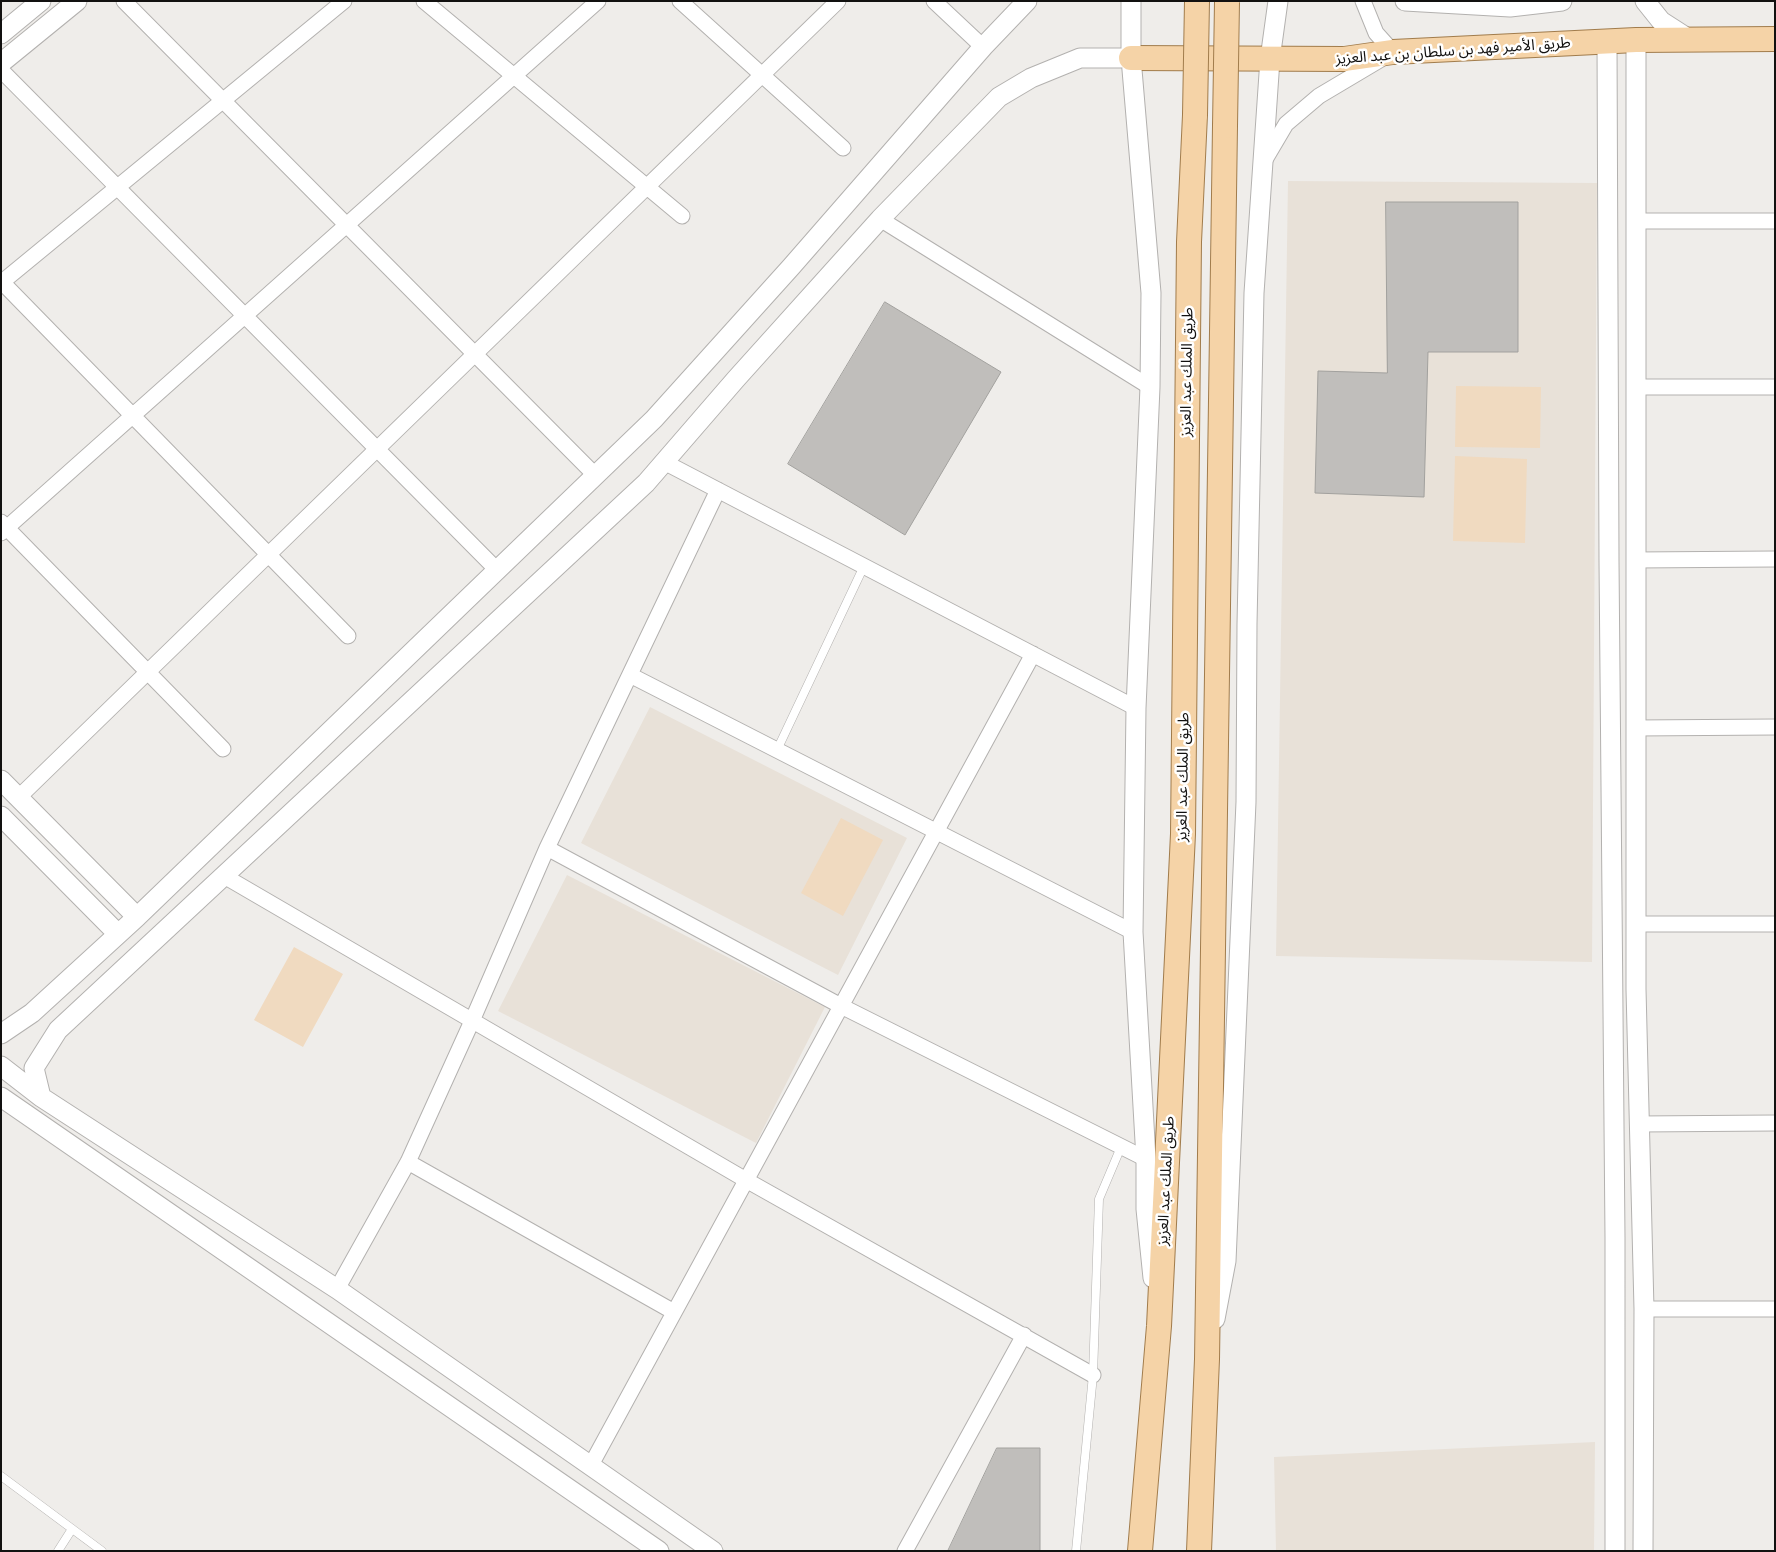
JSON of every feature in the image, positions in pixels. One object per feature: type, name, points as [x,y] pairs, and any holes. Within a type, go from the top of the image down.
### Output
[{"type":"main road","name":"طريق الملك عبد العزيز","points":[[1140,1551],[1159,1326],[1183,834],[1189,242],[1195,115],[1197,1]]},
{"type":"main road","points":[[1199,1551],[1207,1359],[1227,2]]},
{"type":"main road","name":"طريق الأمير فهد بن سلطان بن عبد العزيز","points":[[1131,58],[1344,59],[1393,52],[1607,41],[1775,39]]},
{"type":"street","points":[[1,34],[40,1]]},
{"type":"street","points":[[1,63],[77,1]]},
{"type":"street","points":[[124,1],[595,475]]},
{"type":"street","points":[[344,1],[2,282],[348,636]]},
{"type":"street","points":[[424,1],[682,216]]},
{"type":"street","points":[[223,749],[3,528],[133,416],[598,1]]},
{"type":"street","points":[[680,1],[843,148]]},
{"type":"street","points":[[19,798],[838,1]]},
{"type":"street","points":[[934,1],[983,47]]},
{"type":"street","points":[[1,1034],[32,1013],[118,934],[654,419],[791,267],[983,47],[1028,1]]},
{"type":"street","points":[[1131,1],[1131,58],[1152,293],[1150,386],[1136,708],[1133,932],[1146,1159],[1146,1209],[1159,1326]]},
{"type":"street","points":[[1207,1359],[1226,1261],[1246,802],[1254,293],[1270,59],[1278,1]]},
{"type":"street","points":[[1263,163],[1286,124],[1293,118],[1320,96],[1393,52],[1376,33],[1363,1]]},
{"type":"street","points":[[1405,1],[1510,7],[1562,1]]},
{"type":"street","points":[[1645,1],[1661,21],[1689,39]]},
{"type":"street","points":[[1636,40],[1636,924],[1644,1310],[1643,1551]]},
{"type":"street","points":[[1607,41],[1609,580],[1616,1237],[1616,1551]]},
{"type":"street","points":[[41,1097],[34,1068],[58,1030],[646,483],[736,379],[880,219],[999,97],[1031,78],[1080,58],[1131,58]]},
{"type":"street","points":[[1,70],[497,570]]},
{"type":"street","points":[[880,219],[1150,386]]},
{"type":"street","points":[[1636,221],[1775,221]]},
{"type":"street","points":[[1636,387],[1775,387]]},
{"type":"street","points":[[664,462],[1136,708]]},
{"type":"street","points":[[337,1289],[408,1162],[548,848],[718,490]]},
{"type":"street","points":[[1636,560],[1775,560]]},
{"type":"street","points":[[591,1465],[1033,654]]},
{"type":"street","points":[[630,675],[1133,932]]},
{"type":"street","points":[[1636,728],[1775,727]]},
{"type":"street","points":[[1,780],[137,916]]},
{"type":"street","points":[[1,816],[118,934]]},
{"type":"street","points":[[548,848],[841,1006],[1146,1159]]},
{"type":"street","points":[[224,876],[746,1180],[1093,1375]]},
{"type":"street","points":[[1636,924],[1775,924]]},
{"type":"street","points":[[1,1066],[41,1097],[337,1289],[713,1551]]},
{"type":"street","points":[[1,1096],[659,1551]]},
{"type":"street","points":[[1640,1124],[1775,1123]]},
{"type":"street","points":[[408,1162],[674,1312]]},
{"type":"street","points":[[1644,1310],[1775,1308]]},
{"type":"street","points":[[905,1551],[1024,1335]]},
{"type":"lane","points":[[777,750],[864,566]]},
{"type":"lane","points":[[1076,1551],[1093,1375],[1099,1199],[1121,1147]]},
{"type":"lane","points":[[1,1476],[102,1551]]},
{"type":"lane","points":[[58,1551],[72,1529]]},
{"type":"shaded area","points":[[1288,181],[1597,183],[1592,962],[1276,956]]},
{"type":"shaded area","points":[[1456,386],[1541,387],[1540,448],[1455,447]]},
{"type":"shaded area","points":[[1455,456],[1527,459],[1525,543],[1453,541]]},
{"type":"shaded area","points":[[650,707],[907,838],[838,975],[581,843]]},
{"type":"shaded area","points":[[841,818],[883,840],[843,916],[801,893]]},
{"type":"shaded area","points":[[567,875],[825,1007],[756,1143],[498,1011]]},
{"type":"shaded area","points":[[294,947],[343,974],[303,1047],[254,1020]]},
{"type":"shaded area","points":[[1595,1442],[1594,1551],[1276,1551],[1274,1457]]},
{"type":"building","points":[[1386,202],[1518,202],[1518,352],[1428,352],[1424,497],[1315,493],[1318,371],[1387,373]]},
{"type":"building","points":[[885,302],[1001,372],[905,535],[788,464]]},
{"type":"building","points":[[997,1448],[1040,1448],[1040,1551],[948,1551]]}]
